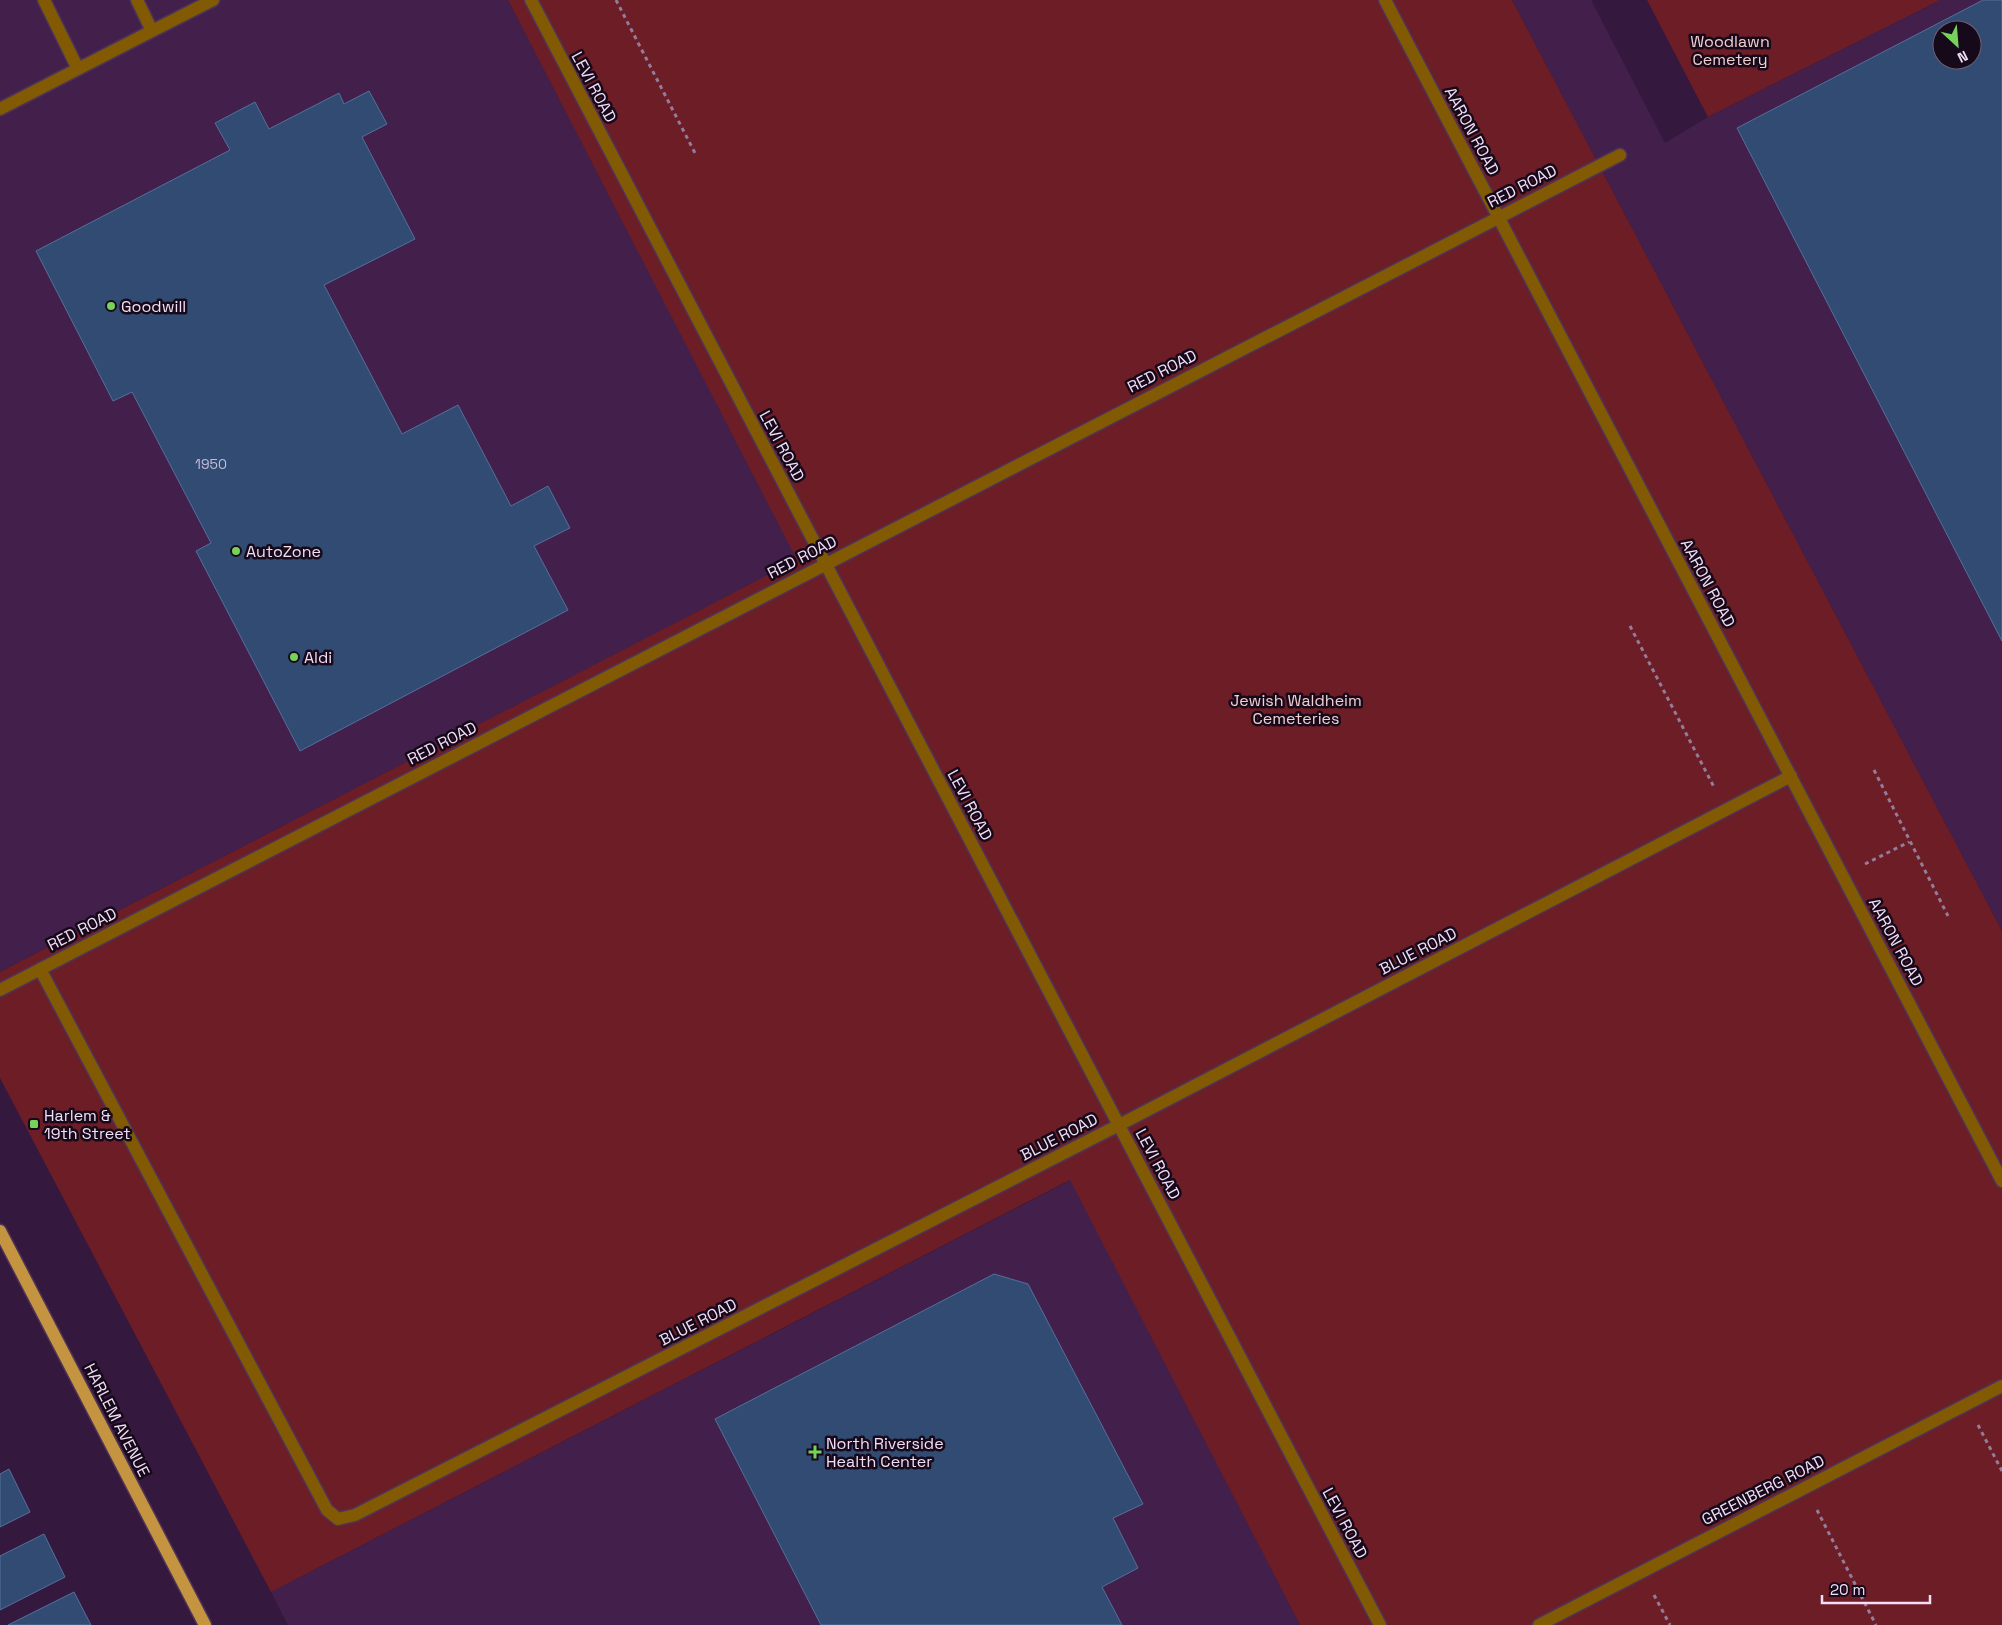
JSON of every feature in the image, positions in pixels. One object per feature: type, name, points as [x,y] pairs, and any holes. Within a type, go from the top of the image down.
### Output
[{"type":"main road","name":"HARLEM AVENUE","points":[[0,1231],[205,1625]]},
{"type":"lane","points":[[44,0],[78,69]]},
{"type":"lane","points":[[137,0],[152,31]]},
{"type":"lane","points":[[0,108],[213,0]]},
{"type":"lane","name":"LEVI ROAD","points":[[531,0],[1380,1625]]},
{"type":"lane","name":"AARON ROAD","points":[[1385,0],[2002,1181]]},
{"type":"lane","name":"RED ROAD","points":[[0,990],[1620,154]]},
{"type":"lane","name":"BLUE ROAD","points":[[40,969],[327,1510],[338,1520],[355,1516],[1119,1125],[1790,776]]},
{"type":"lane","name":"GREENBERG ROAD","points":[[1539,1625],[1804,1486],[2002,1386]]},
{"type":"path","points":[[616,0],[696,155]]},
{"type":"path","points":[[1630,626],[1726,809]]},
{"type":"path","points":[[1874,770],[1948,916]]},
{"type":"path","points":[[1842,874],[1910,842]]},
{"type":"path","points":[[1966,1404],[2002,1471]]},
{"type":"path","points":[[1804,1486],[1876,1625]]},
{"type":"path","points":[[1642,1571],[1670,1625]]},
{"type":"shaded area","points":[[0,0],[508,0],[798,560],[0,972]]},
{"type":"shaded area","points":[[1512,0],[1591,0],[1665,143],[1708,117],[1940,0],[2002,0],[2002,931]]},
{"type":"shaded area","points":[[1071,1180],[1300,1625],[288,1625],[271,1592]]},
{"type":"green space","name":"Jewish Waldheim Cemeteries","points":[[508,0],[1512,0],[2002,931],[2002,1625],[1300,1625],[1070,1180],[271,1592],[0,1078],[0,972],[797,560]]},
{"type":"green space","name":"Woodlawn Cemetery","points":[[1647,0],[1940,0],[1708,117]]},
{"type":"building","points":[[1983,0],[2002,0],[2002,641],[1737,128],[1932,27],[1932,70],[1982,70],[1982,20],[1945,20]]},
{"type":"building","points":[[369,91],[387,124],[362,137],[415,239],[324,285],[402,434],[458,405],[511,506],[548,486],[570,528],[534,546],[568,610],[300,751],[196,551],[211,543],[132,392],[113,401],[36,251],[230,150],[215,123],[255,102],[269,129],[339,93],[344,104]]},
{"type":"building","points":[[994,1274],[1028,1284],[1143,1504],[1113,1518],[1138,1568],[1102,1587],[1122,1625],[821,1625],[715,1419]]},
{"type":"building","points":[[9,1469],[30,1512],[0,1527],[0,1474]]},
{"type":"building","points":[[44,1534],[65,1577],[0,1610],[0,1556]]},
{"type":"building","points":[[74,1592],[91,1625],[8,1625]]},
{"type":"place","name":"Goodwill","points":[[111,306]]},
{"type":"place","name":"AutoZone","points":[[236,551]]},
{"type":"place","name":"Aldi","points":[[294,657]]},
{"type":"place","name":"Harlem & 19th Street","points":[[34,1124]]},
{"type":"place","name":"North Riverside Health Center","points":[[815,1452]]}]
